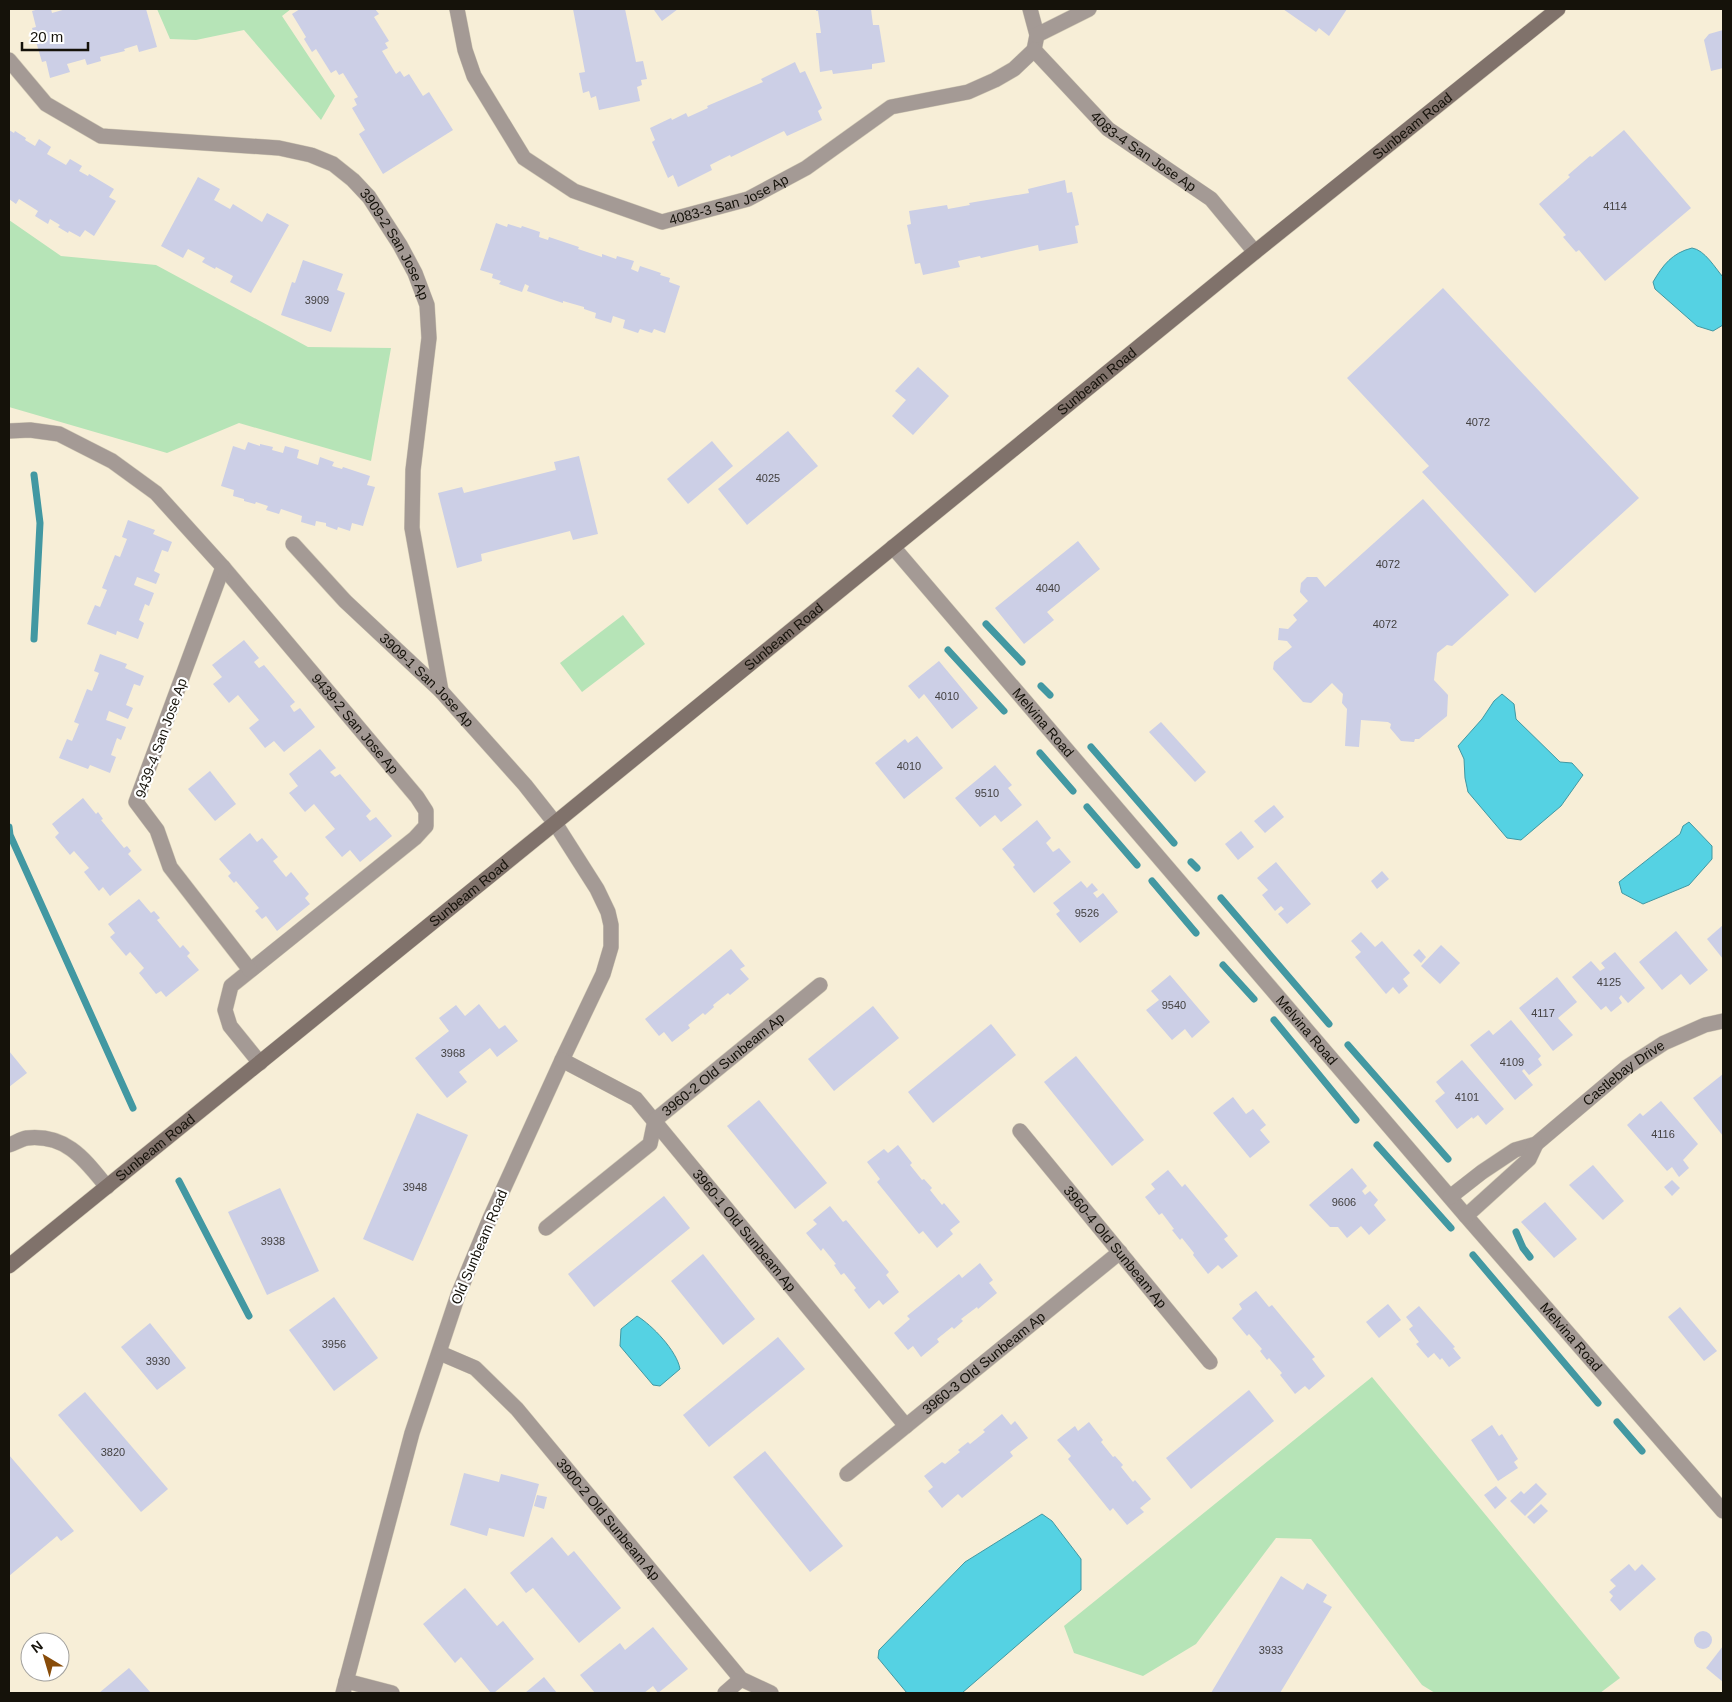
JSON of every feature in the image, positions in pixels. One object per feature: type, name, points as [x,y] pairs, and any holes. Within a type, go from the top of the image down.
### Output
[{"type":"street","name":"4083-3 San Jose Ap","points":[[457,9],[465,50],[474,76],[524,158],[574,191],[662,222],[748,199],[806,168],[891,107],[968,92],[995,80],[1014,69],[1036,42],[1090,9]]},
{"type":"street","points":[[1030,9],[1036,42]]},
{"type":"street","name":"Sunbeam Road","points":[[9,1266],[556,823],[1255,252],[1558,9]]},
{"type":"street","name":"4083-4 San Jose Ap","points":[[1036,42],[1108,129],[1211,199],[1255,252]]},
{"type":"street","name":"3909-2 San Jose Ap","points":[[9,60],[46,104],[101,136],[279,148],[311,155],[333,164],[353,180],[369,197],[416,273],[427,305],[428,338],[413,470],[412,528],[441,691]]},
{"type":"street","name":"9439-2 San Jose Ap","points":[[9,431],[30,430],[59,434],[112,461],[156,493],[223,567],[417,797],[426,811],[426,826],[415,838],[231,986],[224,1010],[230,1026],[260,1063]]},
{"type":"street","name":"3909-1 San Jose Ap","points":[[293,544],[345,601],[441,691],[525,785],[556,823]]},
{"type":"street","name":"Melvina Road","points":[[893,547],[1466,1216],[1723,1511]]},
{"type":"street","name":"9439-4 San Jose Ap","points":[[223,567],[136,802],[157,830],[170,868],[250,970]]},
{"type":"street","name":"Old Sunbeam Road","points":[[344,1687],[412,1433],[462,1286],[491,1216],[603,974],[611,947],[611,925],[608,912],[597,889],[556,823]]},
{"type":"street","name":"3960-2 Old Sunbeam Ap","points":[[546,1228],[650,1144],[654,1120],[820,985]]},
{"type":"street","name":"Castlebay Drive","points":[[1450,1197],[1482,1172],[1515,1150],[1536,1144],[1627,1067],[1664,1043],[1705,1025],[1723,1021]]},
{"type":"street","name":"3960-1 Old Sunbeam Ap","points":[[562,1060],[636,1099],[906,1426]]},
{"type":"street","name":"3960-4 Old Sunbeam Ap","points":[[1020,1131],[1210,1362]]},
{"type":"street","points":[[9,1145],[27,1138],[56,1140],[80,1155],[107,1187]]},
{"type":"street","name":"Castlebay Drive","points":[[1466,1216],[1529,1159],[1536,1144]]},
{"type":"street","name":"3960-3 Old Sunbeam Ap","points":[[847,1474],[1120,1252]]},
{"type":"street","name":"3900-2 Old Sunbeam Ap","points":[[440,1352],[475,1368],[518,1409],[741,1679],[770,1693]]},
{"type":"street","points":[[725,1693],[741,1679]]},
{"type":"street","points":[[344,1687],[392,1693]]},
{"type":"green space","points":[[157,9],[291,9],[282,16],[335,96],[321,120],[244,30],[196,40],[170,39]]},
{"type":"green space","points":[[9,220],[61,256],[156,265],[308,347],[391,348],[371,461],[239,423],[167,453],[9,407]]},
{"type":"green space","points":[[623,615],[645,644],[582,692],[560,663]]},
{"type":"green space","points":[[1372,1377],[1620,1678],[1600,1693],[1435,1693],[1422,1685],[1311,1539],[1276,1538],[1196,1644],[1143,1676],[1074,1653],[1064,1626]]},
{"type":"water","points":[[1692,248],[1701,252],[1723,277],[1723,325],[1713,331],[1697,326],[1655,289],[1653,282],[1660,270],[1674,256]]},
{"type":"water","points":[[1502,694],[1514,704],[1516,719],[1560,762],[1572,763],[1583,775],[1561,806],[1521,840],[1507,838],[1468,792],[1464,759],[1458,746],[1482,719],[1494,701]]},
{"type":"water","points":[[1689,822],[1712,846],[1712,859],[1689,885],[1643,904],[1622,893],[1619,882],[1680,834],[1683,826]]},
{"type":"water","points":[[637,1316],[663,1339],[678,1362],[680,1369],[660,1386],[653,1385],[620,1346],[621,1329]]},
{"type":"water","points":[[1042,1514],[1052,1521],[1081,1559],[1081,1590],[962,1693],[907,1693],[878,1658],[879,1650],[965,1562]]},
{"type":"building","points":[[51,9],[52,13],[66,9],[146,9],[157,47],[139,52],[137,45],[124,49],[125,51],[100,57],[101,61],[87,65],[85,59],[67,64],[70,72],[50,78],[46,61],[42,62],[32,28],[36,27],[32,11]]},
{"type":"building","points":[[300,9],[375,9],[379,14],[374,17],[389,41],[385,43],[388,48],[382,51],[396,74],[400,71],[404,77],[409,74],[423,96],[429,92],[453,130],[383,174],[359,134],[365,130],[352,108],[357,105],[354,99],[358,97],[343,73],[339,75],[336,70],[331,73],[316,49],[312,52],[304,39],[306,37],[292,14]]},
{"type":"building","points":[[573,9],[625,9],[636,62],[643,61],[647,79],[641,80],[642,85],[637,87],[640,101],[599,110],[596,96],[591,98],[589,91],[583,93],[579,73],[585,72]]},
{"type":"building","points":[[678,9],[662,21],[654,10]]},
{"type":"building","points":[[816,9],[871,9],[873,25],[879,25],[885,62],[872,64],[872,69],[833,74],[832,70],[820,72],[816,33],[821,33],[818,11]]},
{"type":"building","points":[[1283,9],[1347,9],[1329,36],[1319,28],[1316,32]]},
{"type":"building","points":[[1723,30],[1723,68],[1711,71],[1704,40],[1709,34]]},
{"type":"building","points":[[795,62],[800,73],[805,71],[822,108],[818,111],[822,120],[787,136],[784,131],[731,157],[730,155],[710,165],[712,170],[678,187],[673,175],[668,178],[652,142],[655,140],[650,128],[671,118],[672,120],[686,113],[688,117],[708,108],[707,106],[763,82],[761,79]]},
{"type":"building","points":[[9,130],[14,133],[15,131],[35,146],[39,139],[51,147],[47,154],[66,165],[70,159],[82,166],[79,171],[88,176],[89,174],[114,189],[109,197],[116,201],[94,236],[85,230],[80,237],[69,231],[68,233],[50,219],[48,224],[35,216],[38,211],[19,199],[16,204],[9,199]]},
{"type":"building","points":[[1624,130],[1691,208],[1605,281],[1579,250],[1576,252],[1563,237],[1566,235],[1539,204],[1570,177],[1568,175]]},
{"type":"building","points":[[198,177],[220,189],[214,200],[230,209],[233,204],[262,222],[267,213],[289,225],[251,293],[230,282],[233,276],[202,262],[205,258],[188,249],[183,258],[161,246]]},
{"type":"building","points":[[1065,180],[1067,193],[1072,192],[1079,225],[1075,226],[1078,243],[1039,251],[1038,245],[981,258],[980,256],[958,261],[960,267],[923,275],[920,263],[915,264],[907,225],[911,224],[909,211],[947,205],[948,209],[970,205],[969,203],[1029,193],[1028,189]]},
{"type":"building","points":[[496,223],[507,227],[508,224],[521,228],[522,226],[540,232],[539,237],[548,240],[549,237],[602,257],[602,254],[616,259],[617,256],[634,261],[631,269],[638,272],[640,266],[670,278],[669,282],[680,286],[665,333],[654,329],[652,333],[640,329],[638,333],[623,328],[625,320],[613,316],[611,323],[595,318],[596,313],[584,309],[584,307],[563,301],[563,303],[527,291],[529,286],[525,284],[522,292],[499,284],[501,281],[492,278],[493,274],[480,270]]},
{"type":"building","points":[[303,260],[343,274],[337,290],[345,293],[331,332],[281,315],[292,282],[295,283]]},
{"type":"building","points":[[1443,288],[1639,498],[1535,593],[1422,472],[1429,466],[1347,378]]},
{"type":"building","points":[[918,367],[949,396],[913,435],[892,416],[906,400],[895,391]]},
{"type":"building","points":[[788,431],[818,466],[747,525],[718,489]]},
{"type":"building","points":[[712,441],[733,466],[688,504],[667,479]]},
{"type":"building","points":[[248,442],[260,446],[260,444],[273,447],[272,450],[283,453],[285,446],[299,450],[297,458],[318,465],[320,457],[334,462],[332,466],[342,469],[343,467],[370,476],[367,485],[375,487],[363,526],[352,523],[350,531],[338,527],[337,530],[326,526],[326,523],[316,521],[315,526],[301,522],[302,516],[281,509],[279,514],[266,510],[268,506],[244,501],[244,499],[233,496],[234,490],[221,486],[233,446],[245,450]]},
{"type":"building","points":[[579,456],[598,534],[573,540],[570,531],[481,554],[482,561],[457,568],[438,493],[462,487],[464,493],[556,470],[554,462]]},
{"type":"building","points":[[1423,499],[1509,595],[1452,646],[1447,645],[1437,653],[1434,680],[1448,695],[1447,716],[1419,739],[1415,739],[1414,742],[1401,741],[1390,728],[1391,724],[1388,722],[1361,720],[1359,747],[1345,746],[1347,709],[1342,703],[1343,694],[1332,683],[1311,703],[1303,702],[1273,669],[1274,662],[1292,647],[1287,641],[1278,640],[1279,628],[1288,629],[1297,620],[1293,615],[1308,601],[1300,592],[1301,583],[1307,577],[1317,577],[1325,587]]},
{"type":"building","points":[[128,520],[155,530],[153,534],[172,542],[168,552],[162,550],[154,571],[160,574],[156,584],[137,577],[134,585],[154,593],[149,606],[145,604],[139,620],[144,623],[138,639],[117,631],[116,635],[87,624],[95,605],[100,607],[107,590],[102,588],[115,555],[120,557],[127,539],[122,537]]},
{"type":"building","points":[[1078,541],[1100,569],[1047,612],[1054,620],[1024,644],[995,608]]},
{"type":"building","points":[[244,640],[259,658],[254,662],[259,668],[264,665],[295,702],[290,706],[294,712],[300,708],[315,727],[284,752],[274,741],[265,748],[249,728],[259,720],[238,695],[229,703],[213,684],[222,677],[212,665]]},
{"type":"building","points":[[100,654],[127,664],[125,668],[144,676],[140,686],[134,684],[126,705],[133,708],[128,719],[109,711],[106,720],[126,727],[121,740],[117,738],[111,755],[116,757],[110,773],[90,765],[88,769],[59,758],[67,739],[72,741],[79,724],[74,722],[87,689],[92,691],[99,673],[94,671]]},
{"type":"building","points":[[939,661],[978,708],[952,729],[924,694],[919,699],[908,686]]},
{"type":"building","points":[[1161,722],[1206,772],[1195,782],[1149,732]]},
{"type":"building","points":[[917,736],[943,768],[904,799],[875,763],[905,739],[908,743]]},
{"type":"building","points":[[320,749],[336,768],[330,772],[335,777],[340,774],[371,811],[366,816],[370,821],[376,817],[392,836],[360,862],[350,850],[342,857],[325,837],[335,829],[314,804],[305,812],[289,793],[298,786],[289,774]]},
{"type":"building","points":[[995,765],[1012,785],[1008,788],[1022,805],[1001,822],[995,815],[980,827],[955,798]]},
{"type":"building","points":[[210,771],[236,804],[215,821],[188,789]]},
{"type":"building","points":[[83,798],[96,814],[98,812],[103,819],[101,820],[124,848],[127,846],[131,851],[128,854],[142,870],[110,896],[103,887],[99,891],[84,872],[89,868],[74,851],[70,855],[55,837],[59,833],[52,824]]},
{"type":"building","points":[[1274,805],[1284,817],[1265,833],[1254,821]]},
{"type":"building","points":[[1037,820],[1051,838],[1046,843],[1053,852],[1059,848],[1071,862],[1034,893],[1013,867],[1015,865],[1002,849]]},
{"type":"building","points":[[1241,831],[1254,847],[1238,860],[1225,844]]},
{"type":"building","points":[[250,833],[257,842],[262,838],[278,857],[273,861],[286,877],[291,872],[309,894],[305,898],[310,904],[277,931],[266,916],[262,919],[255,911],[259,908],[236,881],[234,883],[228,876],[231,873],[219,859]]},
{"type":"building","points":[[1276,862],[1311,904],[1287,924],[1278,914],[1284,909],[1281,906],[1275,911],[1262,895],[1268,890],[1257,878]]},
{"type":"building","points":[[1382,871],[1389,879],[1377,889],[1371,881]]},
{"type":"building","points":[[1081,881],[1087,888],[1092,883],[1098,890],[1093,893],[1097,898],[1103,893],[1118,912],[1080,943],[1056,914],[1060,911],[1053,903]]},
{"type":"building","points":[[139,899],[151,913],[154,911],[160,918],[157,920],[180,948],[183,945],[190,953],[187,956],[199,970],[166,997],[161,991],[156,994],[139,973],[144,968],[130,952],[126,956],[110,937],[115,933],[108,924]]},
{"type":"building","points":[[1723,925],[1723,959],[1707,939]]},
{"type":"building","points":[[1676,931],[1708,970],[1690,985],[1681,974],[1662,990],[1639,962]]},
{"type":"building","points":[[1361,932],[1375,947],[1382,941],[1410,973],[1403,979],[1408,986],[1399,994],[1393,987],[1386,994],[1355,957],[1361,952],[1351,941]]},
{"type":"building","points":[[1441,945],[1460,963],[1440,984],[1421,966]]},
{"type":"building","points":[[731,949],[745,966],[740,969],[749,979],[730,995],[728,993],[713,1005],[714,1007],[705,1015],[703,1013],[688,1025],[690,1028],[672,1042],[664,1032],[659,1036],[645,1019]]},
{"type":"building","points":[[1419,949],[1426,957],[1421,963],[1413,955]]},
{"type":"building","points":[[1615,952],[1645,988],[1628,1003],[1621,995],[1619,998],[1622,1003],[1611,1012],[1606,1006],[1601,1010],[1572,977],[1591,961],[1600,971],[1605,968],[1601,963]]},
{"type":"building","points":[[1170,975],[1210,1022],[1192,1038],[1185,1029],[1172,1040],[1146,1010],[1159,1000],[1151,991]]},
{"type":"building","points":[[1557,977],[1577,1002],[1558,1018],[1573,1035],[1553,1051],[1519,1008]]},
{"type":"building","points":[[479,1004],[499,1029],[505,1025],[518,1041],[497,1057],[490,1048],[459,1072],[467,1082],[447,1098],[415,1058],[449,1031],[439,1018],[456,1005],[465,1016]]},
{"type":"building","points":[[873,1006],[899,1038],[834,1091],[808,1059]]},
{"type":"building","points":[[1511,1020],[1541,1056],[1538,1059],[1542,1065],[1529,1075],[1524,1069],[1522,1071],[1533,1085],[1515,1100],[1470,1045],[1489,1030],[1493,1035]]},
{"type":"building","points":[[991,1024],[1016,1055],[933,1123],[908,1092]]},
{"type":"building","points":[[9,1051],[27,1073],[9,1087]]},
{"type":"building","points":[[1076,1056],[1144,1140],[1112,1166],[1044,1082]]},
{"type":"building","points":[[1462,1060],[1504,1109],[1486,1125],[1478,1115],[1473,1119],[1472,1117],[1457,1129],[1435,1101],[1445,1093],[1436,1082]]},
{"type":"building","points":[[1723,1074],[1723,1136],[1693,1098]]},
{"type":"building","points":[[1233,1097],[1246,1114],[1253,1109],[1266,1125],[1260,1130],[1270,1142],[1250,1158],[1213,1113]]},
{"type":"building","points":[[759,1100],[827,1183],[795,1209],[727,1126]]},
{"type":"building","points":[[1661,1101],[1698,1144],[1683,1160],[1689,1168],[1679,1177],[1672,1167],[1667,1171],[1627,1125],[1640,1113],[1643,1116]]},
{"type":"building","points":[[417,1113],[468,1135],[413,1261],[363,1239]]},
{"type":"building","points":[[898,1145],[912,1163],[910,1165],[922,1180],[924,1179],[932,1188],[930,1190],[942,1205],[944,1203],[960,1222],[950,1230],[953,1234],[937,1248],[923,1231],[919,1234],[877,1182],[880,1179],[867,1162],[884,1149],[888,1153]]},
{"type":"building","points":[[1593,1165],[1624,1201],[1603,1220],[1569,1185]]},
{"type":"building","points":[[1352,1168],[1367,1186],[1362,1191],[1365,1195],[1370,1191],[1378,1200],[1374,1205],[1386,1220],[1369,1235],[1361,1226],[1347,1238],[1338,1227],[1330,1227],[1309,1205]]},
{"type":"building","points":[[1168,1170],[1182,1187],[1185,1184],[1228,1236],[1224,1239],[1238,1256],[1222,1269],[1218,1265],[1208,1274],[1182,1238],[1180,1240],[1172,1230],[1174,1229],[1162,1213],[1159,1215],[1145,1197],[1155,1189],[1151,1184]]},
{"type":"building","points":[[1672,1180],[1680,1188],[1672,1196],[1664,1187]]},
{"type":"building","points":[[280,1188],[319,1271],[267,1295],[228,1212]]},
{"type":"building","points":[[664,1196],[690,1228],[594,1307],[568,1274]]},
{"type":"building","points":[[1545,1202],[1577,1239],[1554,1258],[1521,1222]]},
{"type":"building","points":[[830,1206],[843,1222],[846,1220],[889,1272],[886,1275],[899,1292],[883,1305],[879,1300],[869,1309],[844,1273],[841,1275],[834,1265],[836,1264],[823,1248],[821,1251],[806,1233],[817,1224],[813,1220]]},
{"type":"building","points":[[703,1254],[755,1319],[723,1345],[671,1281]]},
{"type":"building","points":[[980,1263],[993,1280],[989,1283],[997,1293],[978,1309],[977,1307],[961,1319],[963,1321],[954,1329],[952,1327],[937,1339],[939,1342],[921,1357],[913,1346],[908,1350],[894,1333],[910,1319],[907,1316],[959,1274],[962,1278]]},
{"type":"building","points":[[1256,1291],[1269,1307],[1272,1305],[1315,1357],[1312,1359],[1325,1376],[1309,1390],[1305,1386],[1295,1394],[1280,1375],[1282,1373],[1269,1358],[1267,1360],[1260,1351],[1262,1349],[1249,1334],[1247,1336],[1232,1318],[1242,1309],[1239,1304]]},
{"type":"building","points":[[334,1297],[378,1358],[334,1391],[289,1330]]},
{"type":"building","points":[[1388,1304],[1401,1320],[1379,1338],[1366,1322]]},
{"type":"building","points":[[1419,1306],[1455,1347],[1453,1348],[1461,1358],[1449,1367],[1442,1358],[1440,1360],[1434,1353],[1428,1358],[1416,1344],[1419,1342],[1409,1329],[1413,1326],[1406,1317]]},
{"type":"building","points":[[1680,1307],[1717,1351],[1704,1361],[1668,1317]]},
{"type":"building","points":[[150,1323],[186,1368],[157,1390],[121,1347]]},
{"type":"building","points":[[778,1337],[805,1369],[709,1447],[683,1415]]},
{"type":"building","points":[[1249,1390],[1274,1421],[1191,1489],[1166,1458]]},
{"type":"building","points":[[85,1392],[168,1489],[141,1512],[58,1415]]},
{"type":"building","points":[[1002,1414],[1011,1425],[1015,1421],[1028,1438],[1010,1452],[1013,1456],[962,1498],[958,1494],[942,1508],[928,1491],[933,1487],[924,1476],[942,1462],[945,1464],[960,1452],[958,1450],[968,1442],[970,1444],[985,1432],[983,1430]]},
{"type":"building","points":[[1089,1422],[1103,1440],[1101,1442],[1113,1457],[1115,1456],[1123,1465],[1121,1467],[1133,1482],[1135,1480],[1151,1499],[1140,1508],[1144,1512],[1127,1525],[1113,1508],[1110,1511],[1068,1459],[1071,1456],[1057,1440],[1075,1426],[1078,1431]]},
{"type":"building","points":[[1492,1425],[1499,1436],[1502,1434],[1518,1459],[1514,1462],[1518,1468],[1498,1481],[1471,1440]]},
{"type":"building","points":[[765,1451],[843,1546],[810,1572],[733,1477]]},
{"type":"building","points":[[9,1455],[74,1531],[61,1541],[57,1536],[9,1576]]},
{"type":"building","points":[[464,1473],[499,1482],[501,1474],[539,1484],[524,1537],[489,1528],[487,1536],[450,1525]]},
{"type":"building","points":[[1536,1483],[1547,1494],[1525,1516],[1510,1501],[1521,1491],[1524,1494]]},
{"type":"building","points":[[1496,1486],[1507,1498],[1495,1509],[1484,1495]]},
{"type":"building","points":[[537,1495],[547,1497],[544,1509],[534,1506]]},
{"type":"building","points":[[1541,1504],[1548,1511],[1534,1524],[1527,1517]]},
{"type":"building","points":[[552,1537],[568,1556],[574,1551],[621,1608],[579,1643],[533,1588],[526,1593],[510,1573]]},
{"type":"building","points":[[1629,1564],[1635,1571],[1642,1564],[1656,1579],[1620,1611],[1610,1600],[1613,1596],[1609,1592],[1616,1586],[1610,1580]]},
{"type":"building","points":[[1281,1576],[1303,1590],[1307,1583],[1327,1595],[1323,1602],[1332,1607],[1280,1693],[1211,1693]]},
{"type":"building","points":[[465,1588],[497,1626],[503,1621],[534,1659],[494,1693],[491,1693],[461,1657],[455,1663],[423,1624]]},
{"type":"building","points":[[653,1627],[688,1669],[658,1693],[653,1686],[644,1693],[595,1693],[580,1675],[620,1643],[625,1650]]},
{"type":"building","points":[[1703,1631],[1709,1634],[1712,1640],[1709,1646],[1703,1649],[1697,1646],[1694,1640],[1697,1634]]},
{"type":"building","points":[[1723,1646],[1723,1682],[1706,1668]]},
{"type":"building","points":[[129,1668],[151,1693],[99,1693]]},
{"type":"building","points":[[544,1677],[557,1693],[525,1693]]},
{"type":"waterway","points":[[34,475],[40,523],[34,639]]},
{"type":"waterway","points":[[986,624],[1022,662]]},
{"type":"waterway","points":[[948,650],[1004,711]]},
{"type":"waterway","points":[[1041,686],[1050,695]]},
{"type":"waterway","points":[[1091,747],[1174,843]]},
{"type":"waterway","points":[[1040,753],[1073,791]]},
{"type":"waterway","points":[[1087,807],[1137,865]]},
{"type":"waterway","points":[[9,827],[10,835],[133,1108]]},
{"type":"waterway","points":[[1191,862],[1197,868]]},
{"type":"waterway","points":[[1152,881],[1196,933]]},
{"type":"waterway","points":[[1221,898],[1329,1024]]},
{"type":"waterway","points":[[1223,965],[1254,999]]},
{"type":"waterway","points":[[1274,1020],[1356,1120]]},
{"type":"waterway","points":[[1348,1045],[1448,1159]]},
{"type":"waterway","points":[[1377,1145],[1451,1228]]},
{"type":"waterway","points":[[179,1181],[249,1316]]},
{"type":"waterway","points":[[1516,1232],[1523,1248],[1530,1257]]},
{"type":"waterway","points":[[1473,1255],[1598,1403]]},
{"type":"waterway","points":[[1617,1422],[1642,1451]]}]
